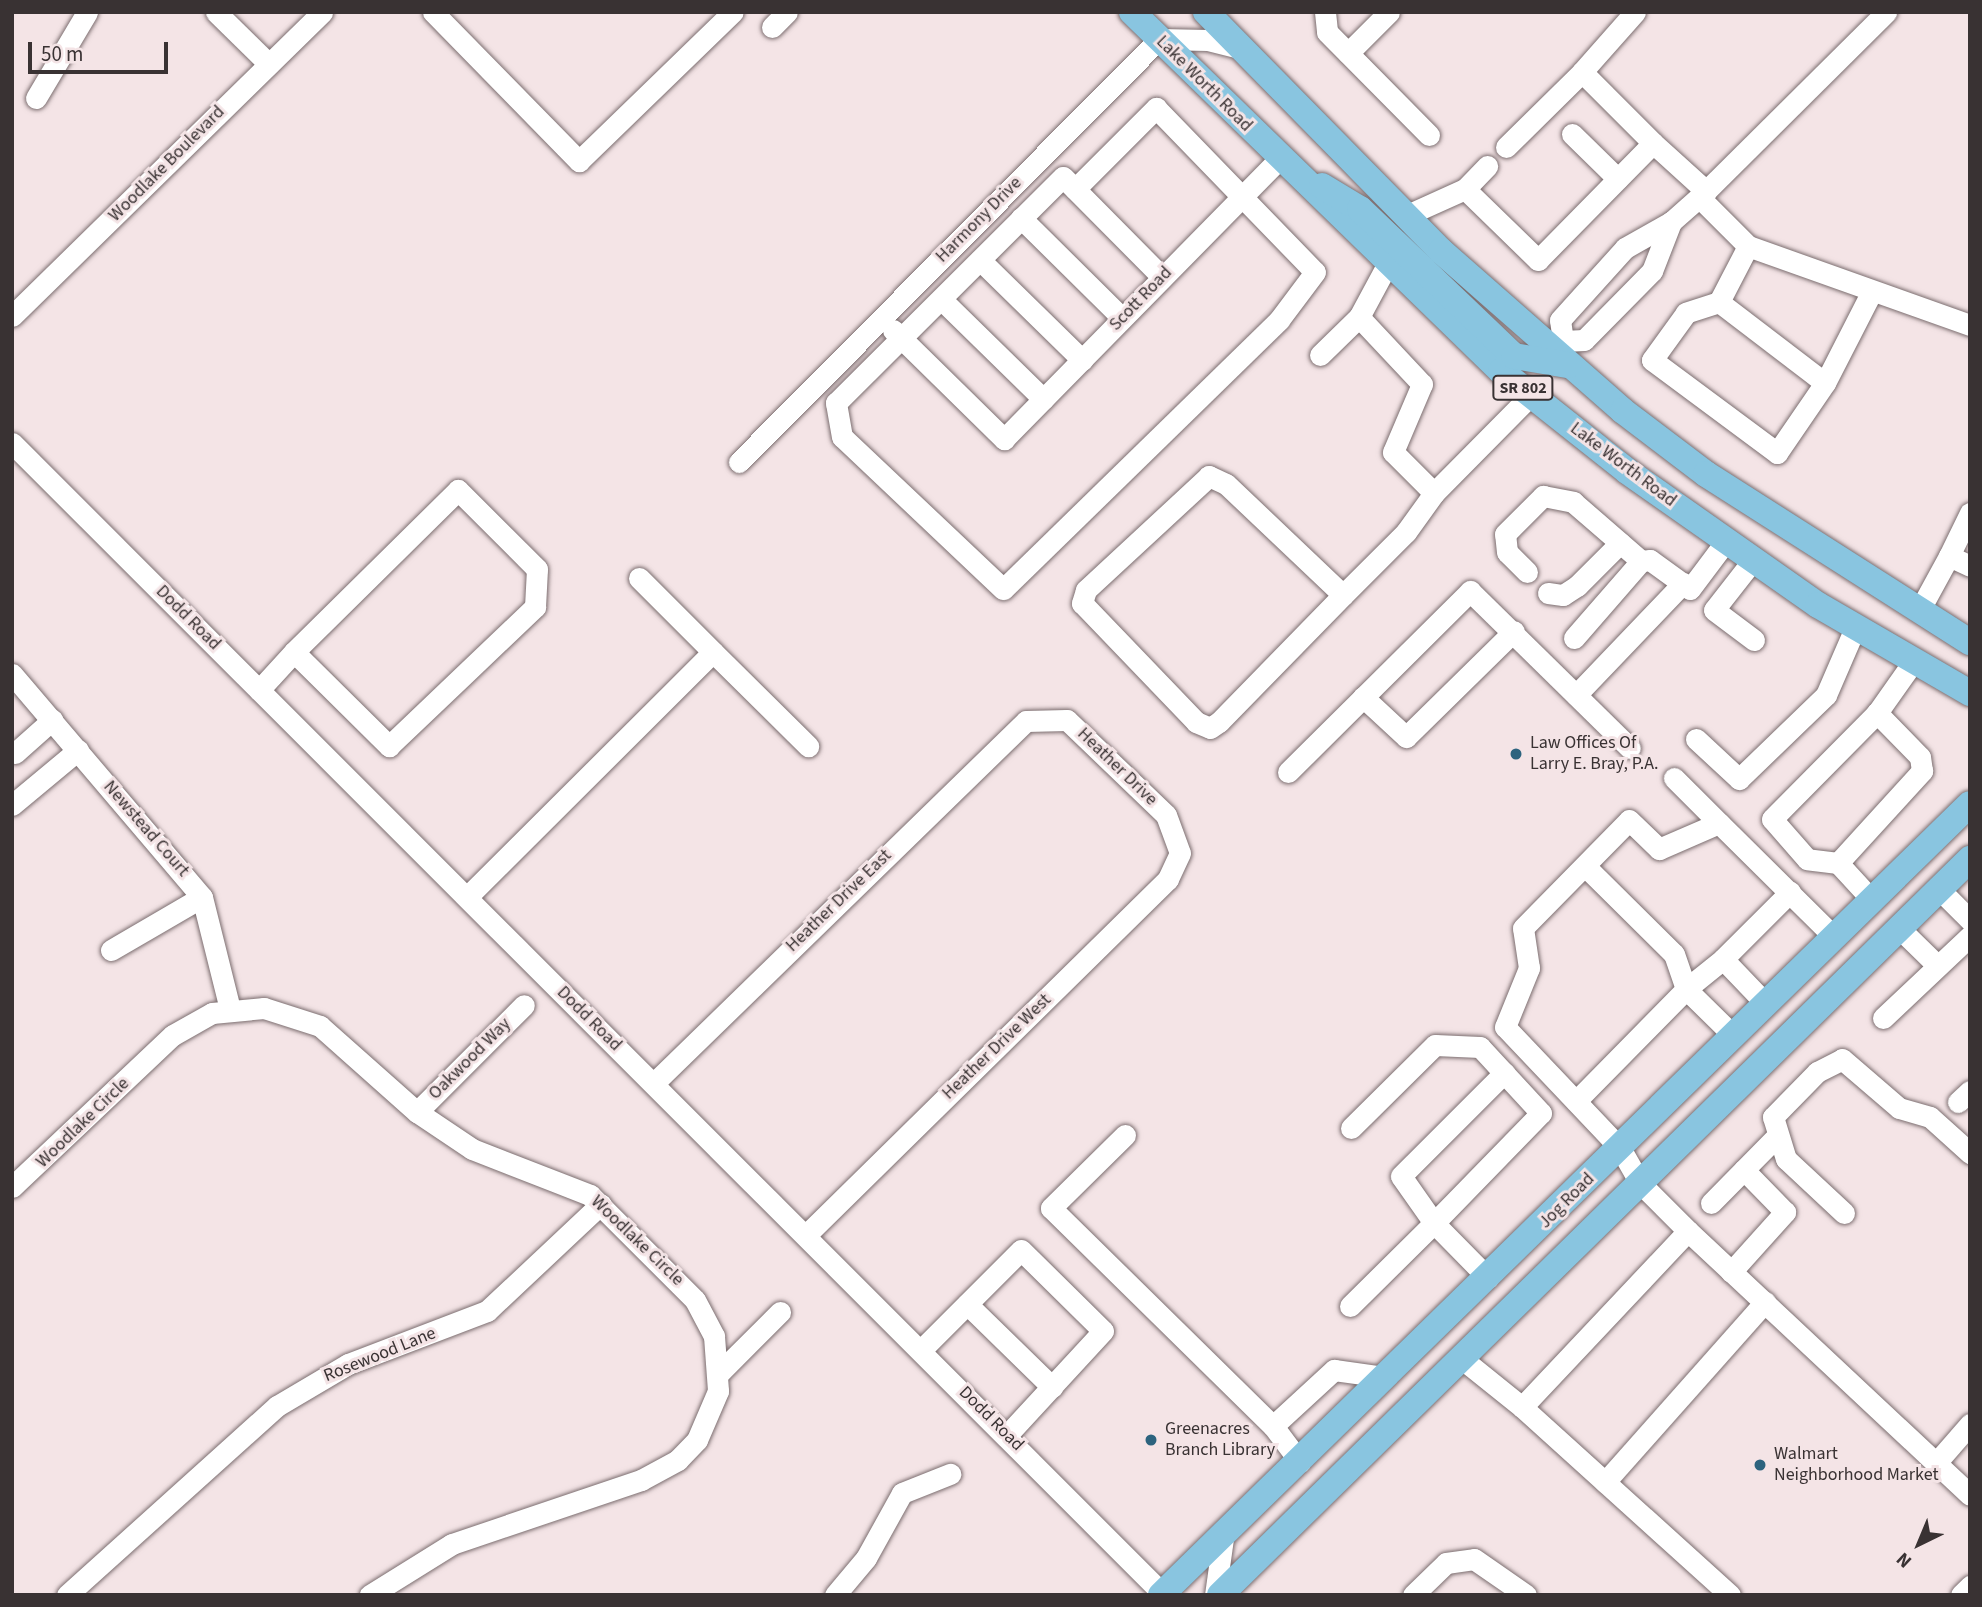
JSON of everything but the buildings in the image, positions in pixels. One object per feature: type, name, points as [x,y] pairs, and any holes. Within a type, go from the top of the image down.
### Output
[{"type":"main road","name":"Lake Worth Road","points":[[1132,12],[1387,265],[1531,395],[1726,541],[1855,628],[1970,694]]},
{"type":"main road","name":"SR 802","points":[[1206,12],[1405,216],[1706,474],[1970,642]]},
{"type":"main road","points":[[1279,159],[1360,209],[1514,356],[1562,353]]},
{"type":"main road","name":"Jog Road","points":[[1163,1594],[1970,804]]},
{"type":"main road","points":[[1217,1595],[1970,859]]},
{"type":"street","points":[[36,98],[87,12]]},
{"type":"street","points":[[216,12],[269,64]]},
{"type":"street","name":"Woodlake Boulevard","points":[[12,317],[322,12]]},
{"type":"street","points":[[433,12],[579,161],[733,12]]},
{"type":"street","points":[[1325,12],[1327,32],[1429,135]]},
{"type":"street","points":[[1348,53],[1390,12]]},
{"type":"street","points":[[1506,147],[1582,72],[1634,12]]},
{"type":"street","points":[[1671,222],[1652,271],[1584,340],[1562,353],[1560,320],[1625,248],[1671,222],[1703,194],[1886,12]]},
{"type":"street","points":[[1159,39],[1208,40],[1243,49]]},
{"type":"street","name":"Harmony Drive","points":[[739,462],[1159,39]]},
{"type":"street","points":[[1582,72],[1703,194],[1748,246],[1870,295],[1970,326]]},
{"type":"street","points":[[1156,108],[1242,196],[1315,272],[1279,320],[1003,589],[842,437],[836,403],[1021,218],[1069,183],[1156,108]]},
{"type":"street","points":[[1572,134],[1618,179]]},
{"type":"street","points":[[1465,189],[1538,260],[1653,143]]},
{"type":"street","points":[[1044,155],[1162,278]]},
{"type":"street","name":"Scott Road","points":[[902,339],[1004,439],[1279,159]]},
{"type":"street","points":[[1405,216],[1465,189],[1487,166]]},
{"type":"street","points":[[1021,218],[1122,318]]},
{"type":"street","points":[[1748,246],[1719,302],[1686,313],[1652,360],[1777,453],[1825,383],[1870,295]]},
{"type":"street","points":[[980,260],[1082,360]]},
{"type":"street","points":[[1320,355],[1359,317],[1387,265]]},
{"type":"street","points":[[941,299],[1043,399]]},
{"type":"street","points":[[1719,302],[1825,383]]},
{"type":"street","points":[[1359,317],[1422,384],[1393,452],[1434,493]]},
{"type":"street","points":[[881,319],[902,339]]},
{"type":"street","points":[[1343,595],[1226,484],[1209,476],[1086,590],[1082,603],[1203,728],[1219,722],[1343,595],[1434,493],[1531,395]]},
{"type":"street","name":"Dodd Road","points":[[12,443],[1007,1435],[1163,1594]]},
{"type":"street","points":[[260,690],[294,652],[458,489],[537,569],[535,607],[389,746],[294,652]]},
{"type":"street","points":[[1527,572],[1503,544],[1543,496],[1573,502],[1641,561]]},
{"type":"street","points":[[1919,611],[1970,513]]},
{"type":"street","points":[[1574,638],[1641,561],[1650,560],[1690,589],[1726,541]]},
{"type":"street","points":[[1548,593],[1563,595],[1577,586],[1620,543]]},
{"type":"street","points":[[1949,556],[1970,566]]},
{"type":"street","points":[[1753,559],[1714,610],[1754,640]]},
{"type":"street","points":[[639,578],[808,747]]},
{"type":"street","points":[[1576,695],[1683,583]]},
{"type":"street","points":[[1287,772],[1470,591],[1514,631],[1630,748]]},
{"type":"street","points":[[1696,739],[1739,779],[1826,695],[1855,628]]},
{"type":"street","points":[[1363,697],[1406,737],[1514,631]]},
{"type":"street","points":[[467,897],[713,652]]},
{"type":"street","points":[[1872,900],[1838,863],[1807,859],[1772,819],[1877,713],[1913,662]]},
{"type":"street","name":"Newstead Court","points":[[12,674],[202,897],[230,1009]]},
{"type":"street","points":[[1838,863],[1922,771],[1920,757],[1877,713]]},
{"type":"street","name":"Heather Drive","points":[[1026,721],[1054,716],[1079,728],[1166,815],[1180,853]]},
{"type":"street","points":[[15,753],[52,720]]},
{"type":"street","name":"Heather Drive East","points":[[654,1083],[1026,721]]},
{"type":"street","points":[[12,805],[78,750]]},
{"type":"street","points":[[1674,778],[1834,937]]},
{"type":"street","points":[[1719,823],[1659,849],[1629,820],[1523,928],[1529,968],[1506,1027],[1620,1148],[1640,1183],[1731,1272],[1970,1495]]},
{"type":"street","name":"Heather Drive West","points":[[806,1235],[1168,879],[1180,853]]},
{"type":"street","points":[[1585,866],[1674,954],[1686,989],[1734,1036]]},
{"type":"street","points":[[1939,889],[1970,920]]},
{"type":"street","points":[[1576,1101],[1686,989],[1723,958],[1790,892]]},
{"type":"street","points":[[111,950],[202,897]]},
{"type":"street","points":[[1899,928],[1938,966]]},
{"type":"street","points":[[1883,1018],[1970,936]]},
{"type":"street","points":[[1723,958],[1766,1004]]},
{"type":"street","name":"Oakwood Way","points":[[417,1112],[524,1005]]},
{"type":"street","name":"Woodlake Circle","points":[[12,1187],[173,1035],[230,1009],[264,1008],[320,1026],[417,1112],[472,1149],[577,1187],[601,1204],[695,1300],[714,1336],[720,1372],[710,1418],[666,1468],[452,1544],[370,1595]]},
{"type":"street","points":[[1350,1306],[1541,1113],[1480,1047],[1436,1045],[1351,1128]]},
{"type":"street","points":[[1844,1213],[1786,1159],[1773,1118],[1817,1072],[1842,1059],[1899,1108],[1930,1117],[1970,1153]]},
{"type":"street","points":[[1488,1278],[1434,1223],[1401,1175],[1504,1073]]},
{"type":"street","points":[[1125,1135],[1051,1209],[1273,1426],[1300,1462]]},
{"type":"street","points":[[1711,1203],[1778,1135]]},
{"type":"street","points":[[1731,1272],[1785,1212],[1744,1170]]},
{"type":"street","name":"Rosewood Lane","points":[[67,1595],[276,1406],[348,1364],[488,1311],[601,1204]]},
{"type":"street","points":[[1522,1407],[1688,1231]]},
{"type":"street","points":[[921,1350],[1021,1250],[1103,1331],[1007,1435]]},
{"type":"street","points":[[1605,1482],[1765,1302]]},
{"type":"street","points":[[967,1304],[1052,1387]]},
{"type":"street","points":[[720,1372],[780,1312]]},
{"type":"street","points":[[1461,1358],[1522,1407],[1730,1595]]},
{"type":"street","points":[[1273,1426],[1334,1370],[1384,1377]]},
{"type":"street","points":[[1936,1463],[1970,1424]]},
{"type":"street","points":[[835,1595],[866,1558],[902,1493],[950,1474]]},
{"type":"street","points":[[1217,1595],[1223,1538]]},
{"type":"street","points":[[1413,1595],[1446,1563],[1474,1559],[1526,1595]]},
{"type":"street","points":[[1961,1595],[1970,1586]]},
{"type":"place","name":"Law Offices Of Larry E. Bray, P.A.","points":[[1516,754]]},
{"type":"place","name":"Greenacres Branch Library","points":[[1151,1440]]},
{"type":"place","name":"Walmart Neighborhood Market","points":[[1760,1465]]}]
